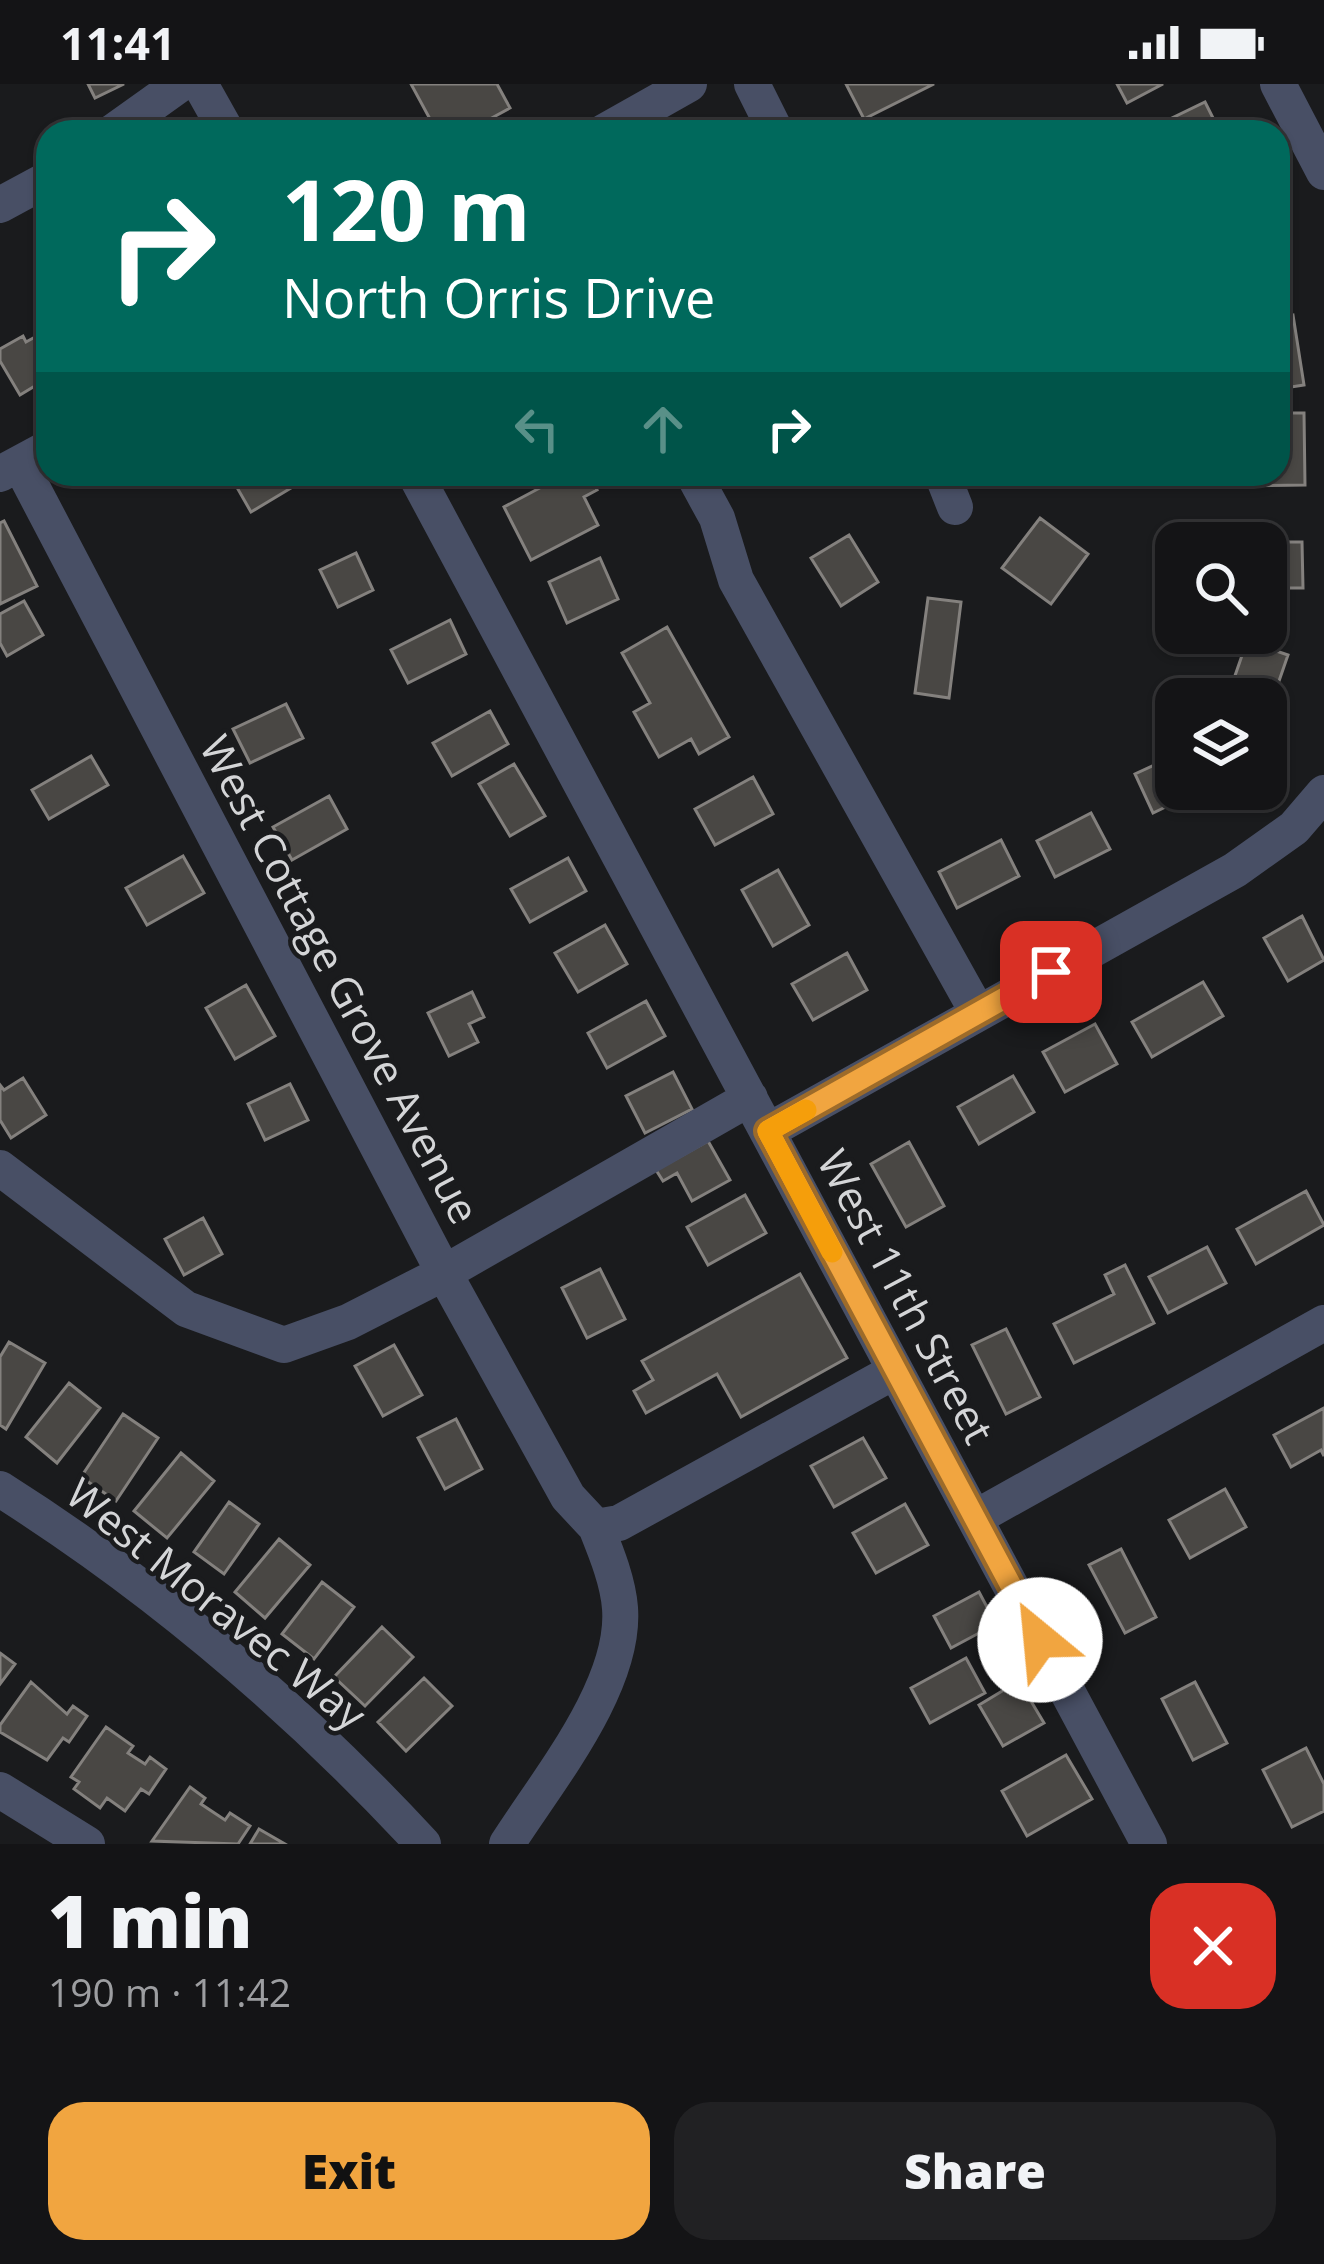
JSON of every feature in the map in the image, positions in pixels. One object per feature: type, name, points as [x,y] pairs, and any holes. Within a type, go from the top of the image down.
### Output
[{"type":"street","points":[[130,120],[180,84]]},
{"type":"street","points":[[200,84],[220,120]]},
{"type":"street","points":[[625,120],[689,84]]},
{"type":"street","points":[[752,84],[770,120]]},
{"type":"street","points":[[1278,84],[1324,172]]},
{"type":"street","points":[[0,205],[36,185]]},
{"type":"street","name":"West Cottage Grove Avenue","points":[[23,462],[444,1274],[568,1497],[596,1527]]},
{"type":"street","name":"West 11th Street","points":[[421,486],[1149,1844]]},
{"type":"street","points":[[700,486],[717,518],[736,580],[978,1013]]},
{"type":"street","points":[[768,1131],[1270,848],[1324,793]]},
{"type":"street","points":[[0,1168],[186,1309],[284,1345],[348,1322],[444,1274],[751,1098]]},
{"type":"street","points":[[975,1518],[1324,1323]]},
{"type":"street","points":[[507,1844],[596,1700],[616,1651],[620,1606],[596,1527],[619,1523],[895,1371]]},
{"type":"street","name":"West Moravec Way","points":[[0,1489],[125,1576],[224,1654],[347,1766],[423,1844]]},
{"type":"street","points":[[0,1790],[87,1844]]},
{"type":"building","points":[[88,84],[124,84],[95,98]]},
{"type":"building","points":[[411,84],[497,84],[510,108],[488,120],[430,120]]},
{"type":"building","points":[[846,84],[934,84],[864,119]]},
{"type":"building","points":[[1117,84],[1163,84],[1127,103]]},
{"type":"building","points":[[1205,102],[1214,120],[1168,120]]},
{"type":"building","points":[[1290,316],[1304,385],[1290,387]]},
{"type":"building","points":[[23,336],[26,342],[36,336],[36,385],[20,395],[0,361],[0,349]]},
{"type":"building","points":[[1290,413],[1304,413],[1305,485],[1290,485]]},
{"type":"building","points":[[236,486],[294,486],[251,512]]},
{"type":"building","points":[[543,486],[595,486],[597,490],[584,497],[598,525],[531,560],[504,507]]},
{"type":"building","points":[[1040,518],[1088,554],[1051,604],[1002,568]]},
{"type":"building","points":[[4,521],[37,586],[0,604],[0,523]]},
{"type":"building","points":[[849,535],[878,582],[841,606],[811,558]]},
{"type":"building","points":[[1287,542],[1302,542],[1303,588],[1287,588]]},
{"type":"building","points":[[356,553],[373,590],[338,607],[320,570]]},
{"type":"building","points":[[600,558],[618,599],[567,623],[549,582]]},
{"type":"building","points":[[928,598],[961,602],[949,698],[915,693]]},
{"type":"building","points":[[24,601],[43,635],[7,656],[0,643],[0,614]]},
{"type":"building","points":[[450,620],[466,654],[408,683],[391,650]]},
{"type":"building","points":[[667,627],[729,737],[699,754],[691,739],[659,757],[634,712],[650,703],[622,653]]},
{"type":"building","points":[[1243,654],[1288,655],[1280,678],[1234,678]]},
{"type":"building","points":[[286,704],[303,738],[250,763],[233,729]]},
{"type":"building","points":[[490,711],[508,744],[452,776],[433,743]]},
{"type":"building","points":[[91,756],[108,785],[49,819],[32,790]]},
{"type":"building","points":[[514,764],[545,816],[510,836],[479,784]]},
{"type":"building","points":[[1155,765],[1155,810],[1159,810],[1153,813],[1135,774]]},
{"type":"building","points":[[753,777],[773,814],[715,845],[695,809]]},
{"type":"building","points":[[329,796],[347,829],[292,860],[273,827]]},
{"type":"building","points":[[1091,813],[1110,849],[1055,877],[1037,841]]},
{"type":"building","points":[[1001,840],[1019,876],[957,908],[939,872]]},
{"type":"building","points":[[183,856],[204,893],[147,925],[126,888]]},
{"type":"building","points":[[568,858],[586,891],[530,922],[511,889]]},
{"type":"building","points":[[778,870],[809,925],[773,946],[742,890]]},
{"type":"building","points":[[1302,916],[1324,960],[1288,981],[1264,938]]},
{"type":"building","points":[[605,925],[627,964],[578,992],[555,953]]},
{"type":"building","points":[[847,953],[867,990],[813,1020],[792,984]]},
{"type":"building","points":[[1203,982],[1223,1016],[1152,1057],[1132,1022]]},
{"type":"building","points":[[246,985],[275,1036],[235,1059],[206,1008]]},
{"type":"building","points":[[472,992],[484,1017],[469,1024],[478,1042],[449,1056],[428,1013]]},
{"type":"building","points":[[646,1001],[665,1036],[607,1068],[588,1033]]},
{"type":"building","points":[[1095,1024],[1117,1064],[1065,1092],[1043,1052]]},
{"type":"building","points":[[673,1072],[692,1109],[645,1133],[626,1096]]},
{"type":"building","points":[[1013,1076],[1034,1112],[979,1144],[958,1107]]},
{"type":"building","points":[[23,1078],[46,1115],[11,1138],[0,1120],[0,1085],[4,1090]]},
{"type":"building","points":[[290,1084],[308,1120],[265,1140],[248,1104]]},
{"type":"building","points":[[708,1141],[730,1180],[692,1201],[677,1173],[663,1181],[656,1170]]},
{"type":"building","points":[[909,1142],[944,1206],[906,1227],[871,1164]]},
{"type":"building","points":[[1306,1191],[1324,1225],[1256,1264],[1237,1229]]},
{"type":"building","points":[[745,1195],[766,1233],[708,1265],[687,1227]]},
{"type":"building","points":[[203,1218],[222,1254],[184,1275],[165,1239]]},
{"type":"building","points":[[1207,1247],[1226,1283],[1168,1313],[1149,1277]]},
{"type":"building","points":[[1125,1265],[1154,1323],[1074,1363],[1054,1324],[1114,1294],[1105,1275]]},
{"type":"building","points":[[600,1269],[625,1319],[587,1338],[562,1288]]},
{"type":"building","points":[[800,1274],[847,1358],[741,1417],[717,1374],[646,1413],[634,1391],[653,1380],[642,1361]]},
{"type":"building","points":[[1006,1329],[1040,1397],[1006,1414],[972,1345]]},
{"type":"building","points":[[9,1342],[45,1363],[6,1429],[0,1425],[0,1357]]},
{"type":"building","points":[[394,1345],[422,1395],[383,1416],[355,1366]]},
{"type":"building","points":[[69,1383],[100,1408],[57,1463],[26,1437]]},
{"type":"building","points":[[1324,1408],[1324,1456],[1321,1450],[1291,1467],[1274,1435]]},
{"type":"building","points":[[123,1414],[158,1438],[116,1501],[81,1477]]},
{"type":"building","points":[[456,1419],[482,1469],[445,1489],[418,1438]]},
{"type":"building","points":[[863,1438],[886,1478],[834,1507],[811,1466]]},
{"type":"building","points":[[181,1453],[214,1481],[167,1538],[134,1511]]},
{"type":"building","points":[[1225,1489],[1246,1527],[1190,1558],[1169,1520]]},
{"type":"building","points":[[229,1502],[259,1524],[224,1574],[194,1552]]},
{"type":"building","points":[[905,1504],[928,1545],[876,1573],[853,1533]]},
{"type":"building","points":[[279,1539],[310,1565],[265,1618],[235,1592]]},
{"type":"building","points":[[1121,1549],[1156,1617],[1125,1633],[1089,1565]]},
{"type":"building","points":[[322,1582],[354,1607],[314,1659],[282,1634]]},
{"type":"building","points":[[979,1592],[996,1624],[951,1648],[934,1616]]},
{"type":"building","points":[[382,1627],[413,1657],[365,1706],[334,1677]]},
{"type":"building","points":[[0,1653],[15,1664],[0,1684]]},
{"type":"building","points":[[966,1658],[985,1693],[930,1723],[911,1688]]},
{"type":"building","points":[[424,1678],[452,1706],[406,1751],[378,1722]]},
{"type":"building","points":[[1019,1681],[1044,1723],[1003,1746],[979,1705]]},
{"type":"building","points":[[31,1682],[67,1714],[73,1706],[87,1716],[69,1742],[63,1738],[47,1760],[0,1732],[0,1725]]},
{"type":"building","points":[[1195,1682],[1227,1743],[1193,1760],[1162,1699]]},
{"type":"building","points":[[106,1727],[133,1746],[128,1753],[145,1764],[150,1757],[166,1769],[149,1794],[141,1789],[125,1811],[107,1798],[100,1808],[74,1789],[79,1782],[71,1777]]},
{"type":"building","points":[[1306,1748],[1324,1784],[1324,1811],[1292,1827],[1263,1770]]},
{"type":"building","points":[[1066,1755],[1092,1799],[1027,1836],[1002,1791]]},
{"type":"building","points":[[190,1787],[205,1798],[201,1804],[225,1820],[230,1813],[250,1826],[238,1844],[152,1841]]},
{"type":"building","points":[[259,1829],[285,1844],[250,1844]]},
{"type":"slow traffic","points":[[806,1110],[768,1131],[832,1252]]},
{"type":"route","points":[[1040,1640],[768,1131],[1051,972]]}]
